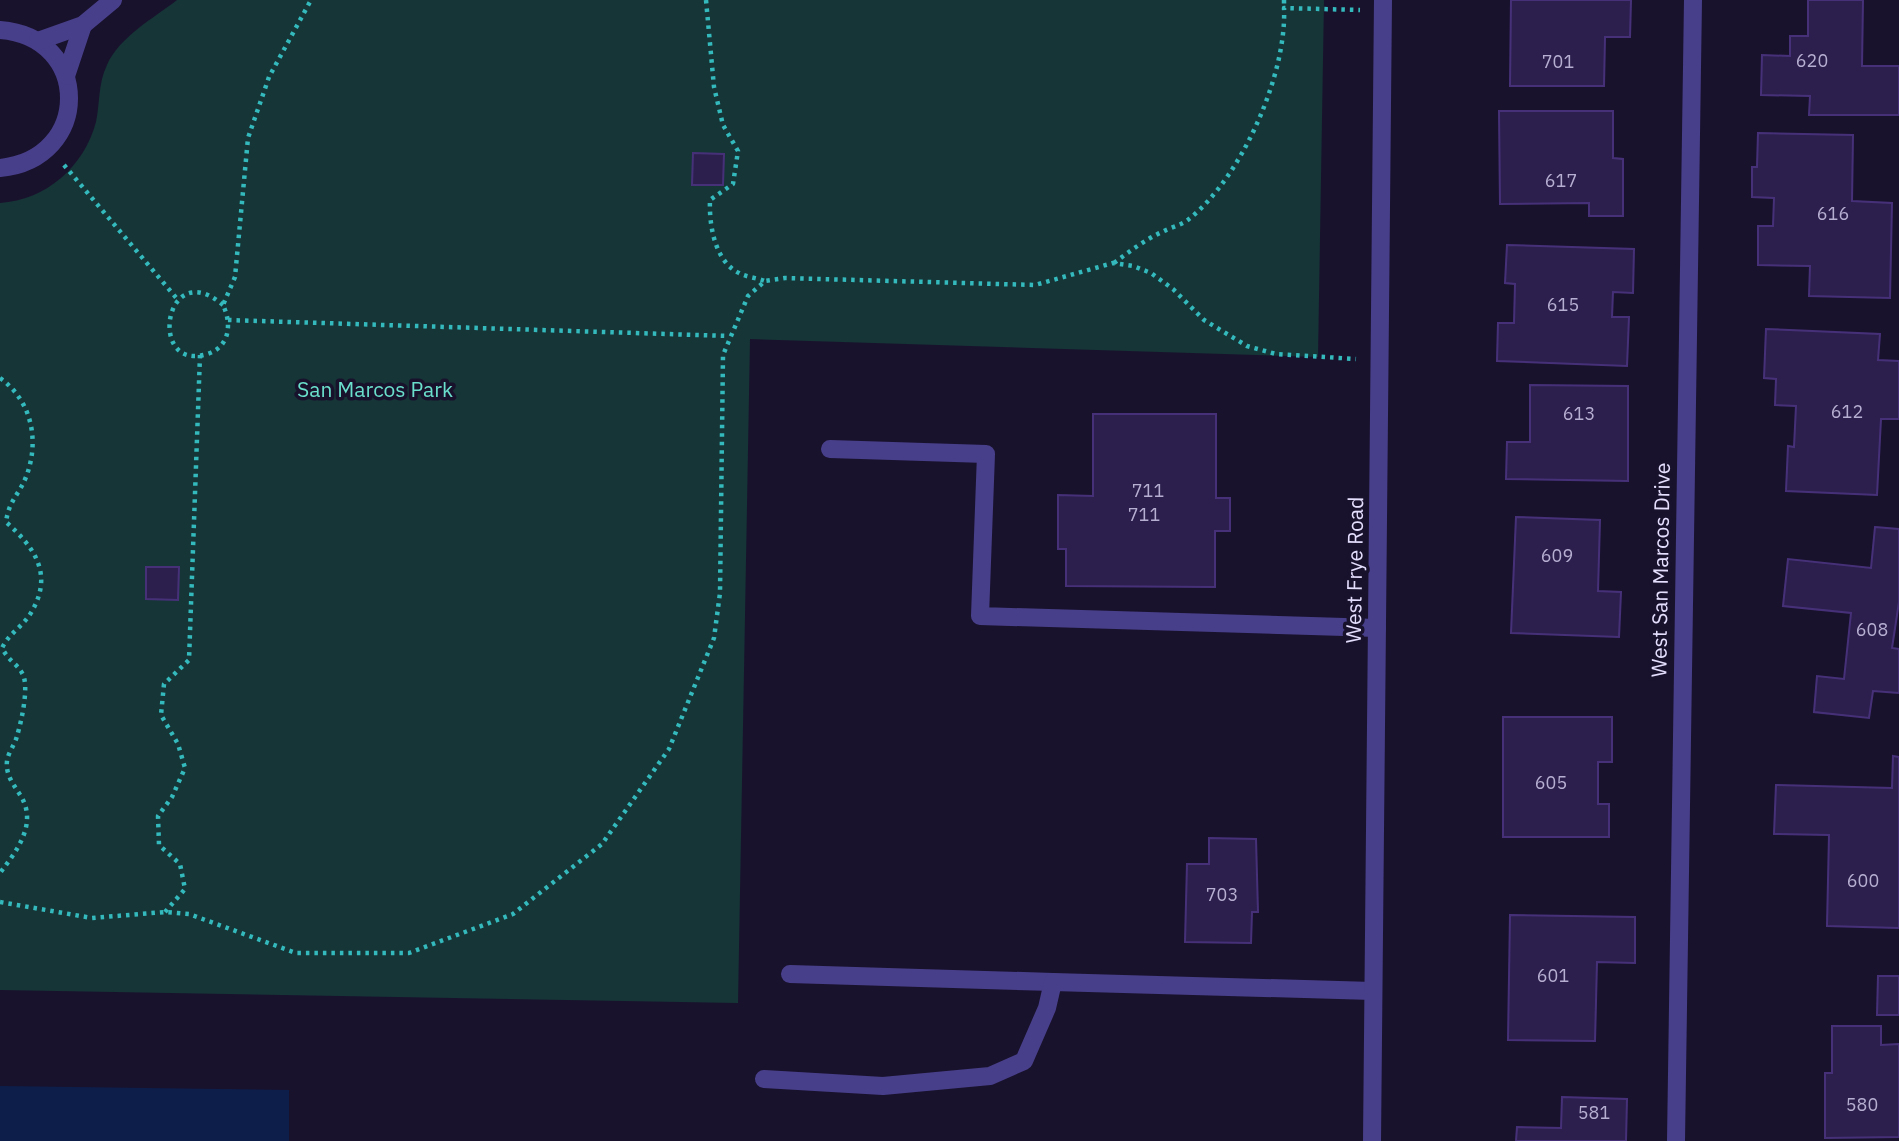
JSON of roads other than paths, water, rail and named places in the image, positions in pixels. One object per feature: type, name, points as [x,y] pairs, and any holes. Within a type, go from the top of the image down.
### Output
[{"type":"street","points":[[38,41],[83,25],[113,0]]},
{"type":"street","name":"West San Marcos Drive","points":[[1676,1141],[1693,0]]},
{"type":"street","name":"West Frye Road","points":[[1372,1141],[1383,5]]},
{"type":"street","points":[[66,76],[83,25]]},
{"type":"street","points":[[0,30],[17,32],[38,41],[55,56],[66,76],[70,98],[66,120],[56,141],[40,157],[18,166],[0,168]]},
{"type":"street","points":[[830,449],[986,454],[980,616],[1377,628]]},
{"type":"street","points":[[790,974],[1373,991]]},
{"type":"street","points":[[764,1079],[883,1086],[990,1076],[1024,1061],[1047,1008],[1053,982]]},
{"type":"water","points":[[0,1086],[289,1090],[289,1141],[0,1141]]},
{"type":"park label","name":"San Marcos Park","points":[[375,390]]}]
